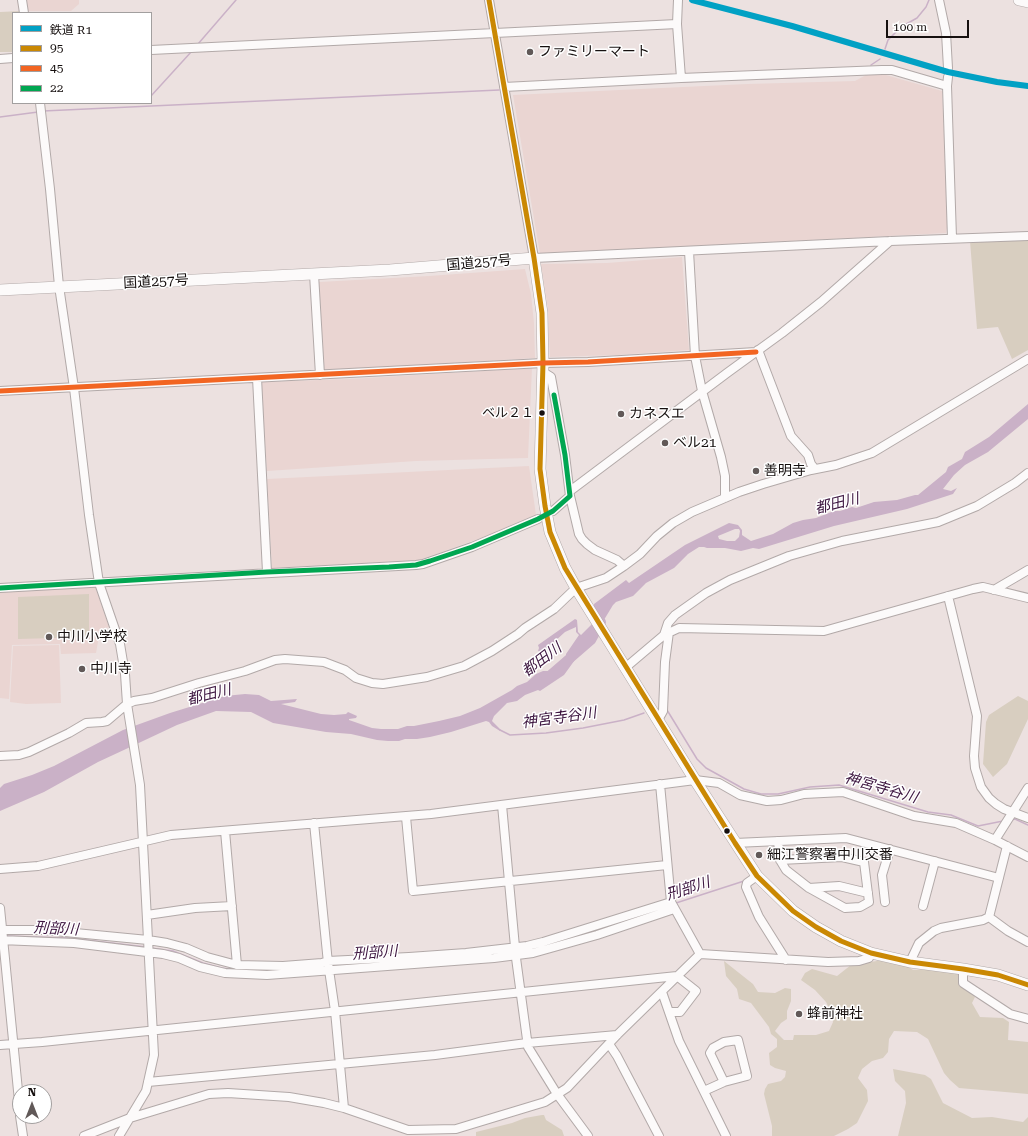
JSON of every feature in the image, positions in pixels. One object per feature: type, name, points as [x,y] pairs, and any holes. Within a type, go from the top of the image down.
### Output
[{"type":"highway","points":[[1019,0],[1028,2]]},
{"type":"highway","points":[[534,258],[542,313],[543,368],[540,469],[544,506],[550,532],[565,568],[577,590],[695,780],[757,876],[793,911],[816,927],[841,941],[870,953],[910,962],[998,975],[1028,985]]},
{"type":"highway","name":"国道257号","points":[[0,290],[390,270],[534,258]]},
{"type":"street","points":[[22,0],[24,12]]},
{"type":"street","points":[[489,0],[496,33],[534,258],[890,240],[1028,236]]},
{"type":"street","points":[[678,0],[677,24],[680,78]]},
{"type":"street","points":[[939,0],[946,33],[948,68]]},
{"type":"street","points":[[152,50],[677,24]]},
{"type":"street","points":[[0,59],[12,58]]},
{"type":"street","points":[[504,87],[882,70],[892,70],[947,86]]},
{"type":"street","points":[[948,77],[947,86],[952,238]]},
{"type":"street","points":[[40,108],[50,189],[59,286],[74,388],[89,515],[99,583],[120,644],[140,785],[154,1055],[146,1091],[119,1136]]},
{"type":"street","points":[[553,511],[570,493],[821,302],[890,240]]},
{"type":"street","points":[[689,251],[695,356],[702,392],[722,456],[725,476],[725,498]]},
{"type":"street","points":[[314,274],[320,375]]},
{"type":"street","points":[[0,391],[320,375],[543,368],[588,362],[757,351]]},
{"type":"street","points":[[757,351],[791,436],[808,455],[811,464],[815,469]]},
{"type":"street","points":[[0,756],[19,755],[29,752],[86,723],[107,721],[142,698],[152,698],[276,660],[285,659],[324,662],[345,670],[356,678],[372,683],[383,684],[427,677],[464,666],[492,651],[554,609],[577,590],[606,578],[624,566],[640,554],[657,536],[673,523],[692,512],[763,484],[815,469],[836,465],[872,453],[1028,359]]},
{"type":"street","points":[[543,368],[551,378],[565,455],[570,493],[580,534],[587,544],[617,560],[624,566]]},
{"type":"street","points":[[257,378],[267,572]]},
{"type":"street","points":[[658,720],[663,711],[668,623],[675,615],[706,593],[730,580],[797,554],[842,542],[938,522],[977,506],[1015,483],[1028,473]]},
{"type":"street","points":[[0,588],[423,564],[472,547],[538,519]]},
{"type":"street","points":[[994,590],[1028,570]]},
{"type":"street","points":[[626,668],[667,633],[679,628],[824,631],[983,587],[1028,598]]},
{"type":"street","points":[[948,596],[977,716],[974,756],[975,768],[981,787],[989,798],[1004,809],[1013,814],[1028,818]]},
{"type":"street","points":[[0,869],[38,866],[171,836],[406,816],[695,780],[719,783],[740,795],[767,801],[781,800],[804,794],[844,792],[914,816],[956,823],[995,840],[1028,857]]},
{"type":"street","points":[[660,784],[672,905],[700,954]]},
{"type":"street","points":[[995,840],[1013,814],[1028,788]]},
{"type":"street","points":[[502,805],[510,881],[515,951],[526,1043],[557,1094],[588,1136]]},
{"type":"street","points":[[406,816],[413,891],[667,865]]},
{"type":"street","points":[[314,823],[344,1108]]},
{"type":"street","points":[[225,831],[237,965]]},
{"type":"street","points":[[735,843],[846,838],[999,878]]},
{"type":"street","points":[[778,841],[780,860],[786,870],[809,888],[845,908],[860,907],[869,902],[864,862],[842,857],[780,860]]},
{"type":"street","points":[[910,962],[919,943],[934,931],[941,928],[983,920],[989,917],[1007,846]]},
{"type":"street","points":[[886,902],[882,875],[890,849]]},
{"type":"street","points":[[922,906],[935,861]]},
{"type":"street","points":[[757,876],[747,883],[746,887],[760,917],[786,960]]},
{"type":"street","points":[[809,888],[839,886],[868,893]]},
{"type":"street","points":[[2,935],[149,951],[179,958],[225,973],[267,975],[328,965],[552,948],[672,905]]},
{"type":"street","points":[[147,915],[195,908],[232,906]]},
{"type":"street","points":[[0,908],[18,1084]]},
{"type":"street","points":[[989,917],[1008,931],[1028,942]]},
{"type":"street","points":[[2,935],[44,930],[167,943],[186,948],[207,957],[237,965],[283,966],[322,963],[328,965]]},
{"type":"street","points":[[84,1136],[130,1118],[215,1093],[289,1096],[344,1108],[407,1133],[456,1129],[545,1102],[567,1088],[700,954],[828,962],[859,961],[868,958],[870,953]]},
{"type":"street","points":[[963,969],[963,983],[1010,1014],[1028,1019]]},
{"type":"street","points":[[0,1045],[677,976],[696,991],[680,1012],[669,1012]]},
{"type":"street","points":[[662,992],[679,1041],[726,1136]]},
{"type":"street","points":[[148,1082],[435,1054],[526,1043],[617,1036]]},
{"type":"street","points":[[704,1091],[724,1082],[747,1076],[738,1040],[724,1042],[713,1048],[710,1053],[724,1082]]},
{"type":"street","points":[[609,1044],[617,1056],[659,1136]]},
{"type":"street","points":[[21,1124],[23,1136]]},
{"type":"shaded area","points":[[26,0],[79,0],[79,4],[71,11],[28,11]]},
{"type":"shaded area","points":[[21,11],[12,12],[12,52],[0,52],[0,12]]},
{"type":"shaded area","points":[[866,75],[886,75],[942,91],[948,224],[946,233],[540,254],[513,95],[747,84],[855,81]]},
{"type":"shaded area","points":[[1028,237],[1028,350],[1012,359],[998,327],[977,329],[970,241]]},
{"type":"shaded area","points":[[682,257],[689,350],[617,355],[550,357],[548,310],[541,264],[607,263]]},
{"type":"shaded area","points":[[525,269],[531,294],[535,358],[324,371],[319,282]]},
{"type":"shaded area","points":[[532,368],[528,458],[416,461],[267,471],[261,382],[350,379]]},
{"type":"shaded area","points":[[1028,404],[1028,419],[988,452],[965,465],[954,475],[943,489],[951,491],[957,488],[953,494],[907,509],[834,526],[759,549],[753,548],[741,551],[725,548],[699,547],[688,554],[674,568],[646,583],[633,596],[616,602],[596,633],[564,675],[540,691],[538,690],[525,695],[517,701],[507,703],[494,716],[492,721],[501,730],[500,731],[486,721],[430,737],[388,741],[273,723],[251,712],[216,711],[177,725],[98,762],[44,792],[0,811],[0,788],[4,784],[54,766],[123,730],[170,713],[225,696],[245,694],[259,695],[271,701],[297,699],[295,702],[281,704],[321,714],[334,715],[346,714],[348,712],[357,716],[356,718],[349,720],[372,728],[381,729],[398,729],[460,716],[480,708],[517,686],[527,682],[536,674],[543,671],[557,671],[579,635],[576,632],[576,627],[565,632],[541,652],[538,651],[538,645],[575,619],[577,620],[578,632],[581,635],[594,622],[594,604],[626,580],[629,583],[685,545],[729,523],[738,525],[742,530],[742,535],[751,541],[773,534],[793,523],[816,518],[834,511],[840,511],[852,507],[856,508],[874,502],[897,500],[918,495],[946,472],[948,467],[962,459],[965,452],[989,437]],"holes":[[[735,529],[739,529],[739,537],[735,541],[719,539],[718,536]]]},
{"type":"shaded area","points":[[529,466],[536,515],[481,538],[419,560],[272,568],[267,479]]},
{"type":"shaded area","name":"中川小学校","points":[[95,586],[109,627],[100,630],[96,653],[61,654],[60,644],[12,645],[9,699],[0,698],[0,591]]},
{"type":"shaded area","points":[[89,594],[89,637],[18,639],[18,597]]},
{"type":"shaded area","points":[[59,645],[61,703],[26,704],[10,702],[13,646]]},
{"type":"shaded area","points":[[1018,696],[1028,701],[1028,719],[1007,764],[993,777],[983,764],[986,722],[989,715]]},
{"type":"shaded area","points":[[883,960],[901,962],[913,970],[932,969],[958,973],[960,984],[975,997],[972,1003],[980,1017],[1003,1018],[1009,1022],[1008,1040],[1028,1042],[1028,1094],[959,1088],[944,1073],[928,1039],[917,1032],[894,1031],[889,1039],[888,1052],[883,1058],[872,1061],[862,1069],[858,1078],[867,1090],[868,1101],[857,1123],[834,1136],[772,1136],[772,1126],[764,1094],[765,1089],[768,1084],[781,1081],[785,1077],[786,1071],[770,1065],[769,1053],[777,1047],[777,1039],[771,1034],[769,1027],[751,1003],[739,999],[737,989],[726,976],[724,961],[753,984],[758,992],[775,993],[785,988],[791,989],[791,1001],[787,1011],[787,1019],[781,1023],[775,1031],[784,1040],[793,1040],[794,1035],[816,1035],[829,1031],[833,1022],[831,1012],[826,1002],[815,990],[801,980],[805,973],[812,969],[837,976],[851,965]]},
{"type":"shaded area","points":[[893,1069],[925,1075],[931,1079],[943,1103],[972,1118],[992,1117],[1023,1122],[1028,1117],[1028,1136],[898,1136],[906,1103],[905,1091],[895,1081]]},
{"type":"shaded area","points":[[544,1115],[546,1120],[562,1130],[564,1136],[476,1136],[476,1132],[512,1123],[525,1118]]},
{"type":"waterway","points":[[198,44],[236,0]]},
{"type":"waterway","points":[[885,49],[888,40],[901,27],[917,18],[926,7],[929,0]]},
{"type":"waterway","points":[[152,95],[192,51]]},
{"type":"waterway","points":[[871,65],[880,59]]},
{"type":"waterway","points":[[761,79],[853,75]]},
{"type":"waterway","points":[[639,84],[719,80]]},
{"type":"waterway","points":[[43,111],[499,90]]},
{"type":"waterway","points":[[0,117],[38,112]]},
{"type":"waterway","name":"都田川","points":[[546,679],[591,640],[601,622]]},
{"type":"waterway","name":"神宮寺谷川","points":[[667,710],[697,759],[706,768],[744,789],[761,794],[778,794],[810,787],[839,785],[928,812],[951,815],[978,826],[1003,821]]},
{"type":"waterway","name":"神宮寺谷川","points":[[500,730],[510,735],[546,733],[624,720],[644,713]]},
{"type":"waterway","name":"神宮寺谷川","points":[[1011,820],[1015,819],[1028,825]]},
{"type":"waterway","name":"刑部川","points":[[676,903],[744,881]]},
{"type":"waterway","name":"刑部川","points":[[575,937],[613,924]]},
{"type":"waterway","name":"刑部川","points":[[6,936],[69,938],[146,947]]},
{"type":"waterway","name":"刑部川","points":[[151,948],[173,951],[203,963],[236,970]]},
{"type":"waterway","name":"刑部川","points":[[332,965],[350,964]]},
{"type":"waterway","name":"刑部川","points":[[252,970],[272,970]]},
{"type":"rail line","name":"R1","points":[[692,0],[792,26],[948,72],[997,82],[1028,86]]},
{"type":"transit line","name":"95","points":[[489,0],[534,258],[542,313],[543,363],[540,469],[550,532],[565,568],[735,843],[757,876],[793,911],[816,927],[841,941],[871,953],[910,962],[998,975],[1028,985]]},
{"type":"transit line","name":"45","points":[[0,391],[543,363],[588,362],[756,352]]},
{"type":"transit line","name":"22","points":[[0,588],[267,572],[416,565],[472,547],[538,519],[553,511],[570,496],[565,455],[554,395]]},
{"type":"place","name":"ファミリーマート","points":[[530,52]]},
{"type":"place","name":"ベル２１","points":[[542,413]]},
{"type":"place","name":"カネスエ","points":[[621,414]]},
{"type":"place","name":"ベル21","points":[[665,443]]},
{"type":"place","name":"善明寺","points":[[756,471]]},
{"type":"place","name":"中川小学校","points":[[49,637]]},
{"type":"place","name":"中川寺","points":[[82,669]]},
{"type":"place","name":"細江警察署中川交番","points":[[759,855]]},
{"type":"place","name":"蜂前神社","points":[[799,1014]]}]
